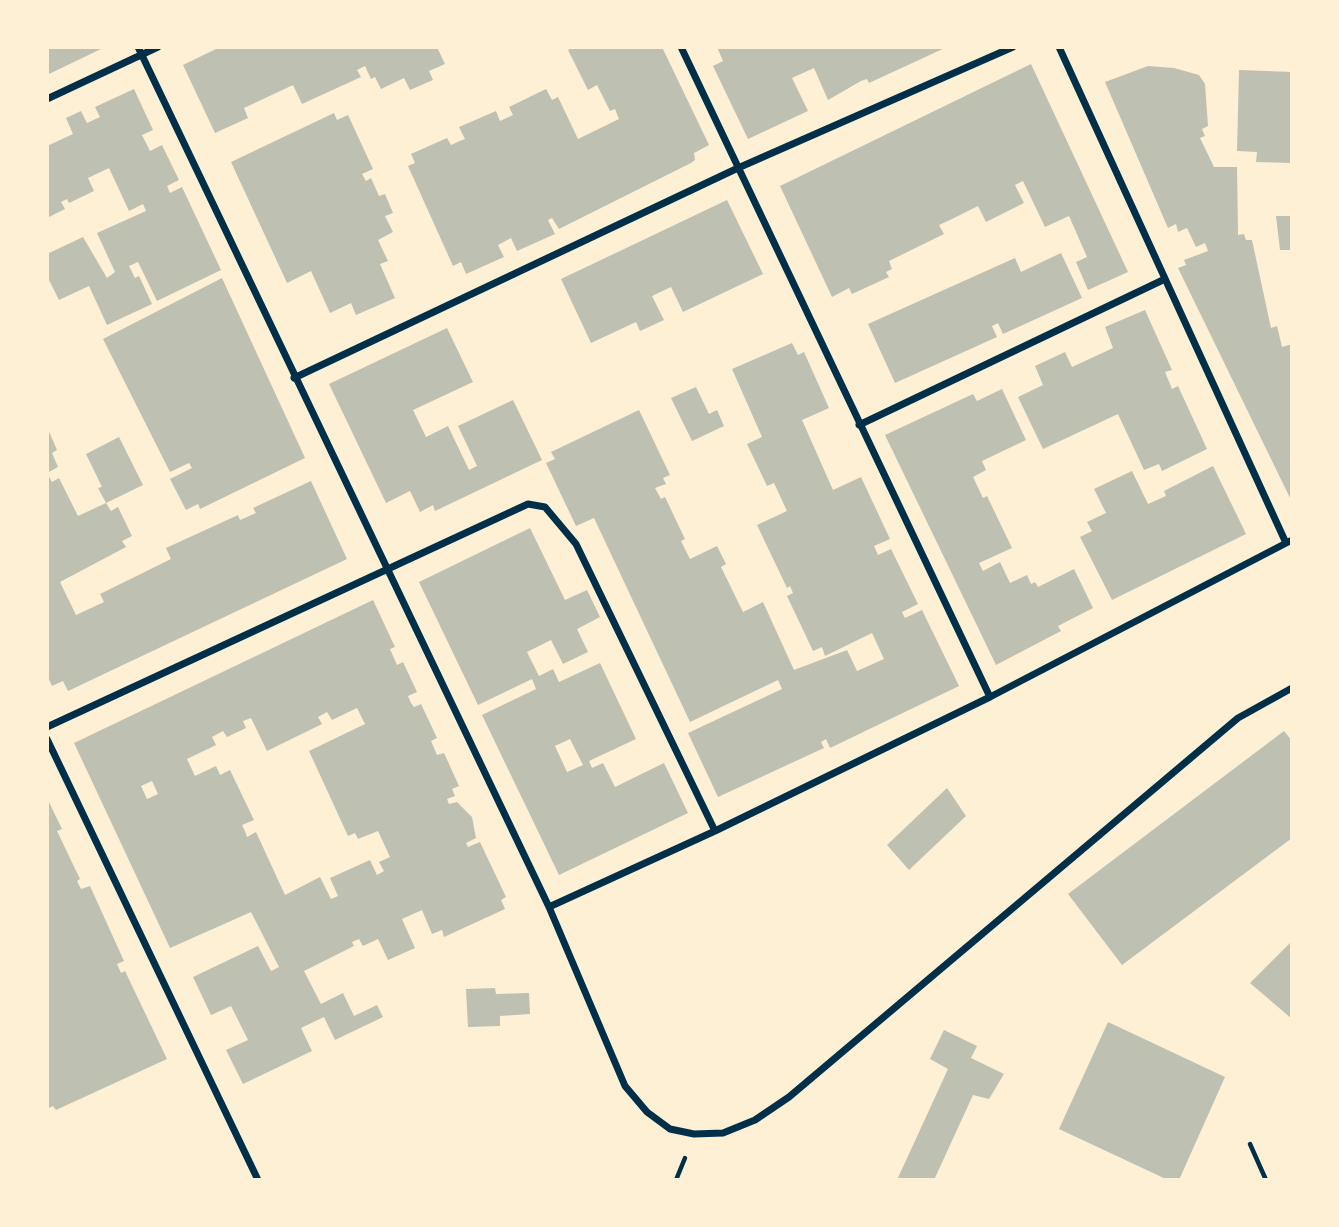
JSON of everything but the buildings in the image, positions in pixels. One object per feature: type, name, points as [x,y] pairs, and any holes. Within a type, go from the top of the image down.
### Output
[{"type":"street","points":[[47,99],[140,51],[158,47]]},
{"type":"street","points":[[681,47],[990,697]]},
{"type":"street","points":[[294,378],[738,168],[1013,47]]},
{"type":"street","points":[[549,907],[715,831],[990,697],[1289,542],[1059,47]]},
{"type":"street","points":[[140,51],[549,907],[625,1086],[647,1112],[670,1129],[694,1134],[723,1133],[755,1120],[789,1097],[1238,718],[1292,688]]},
{"type":"street","points":[[859,425],[1165,279]]},
{"type":"street","points":[[47,727],[528,504],[545,507],[576,544],[715,831]]},
{"type":"street","points":[[47,739],[258,1180]]},
{"type":"path","points":[[1250,1144],[1266,1180]]}]
